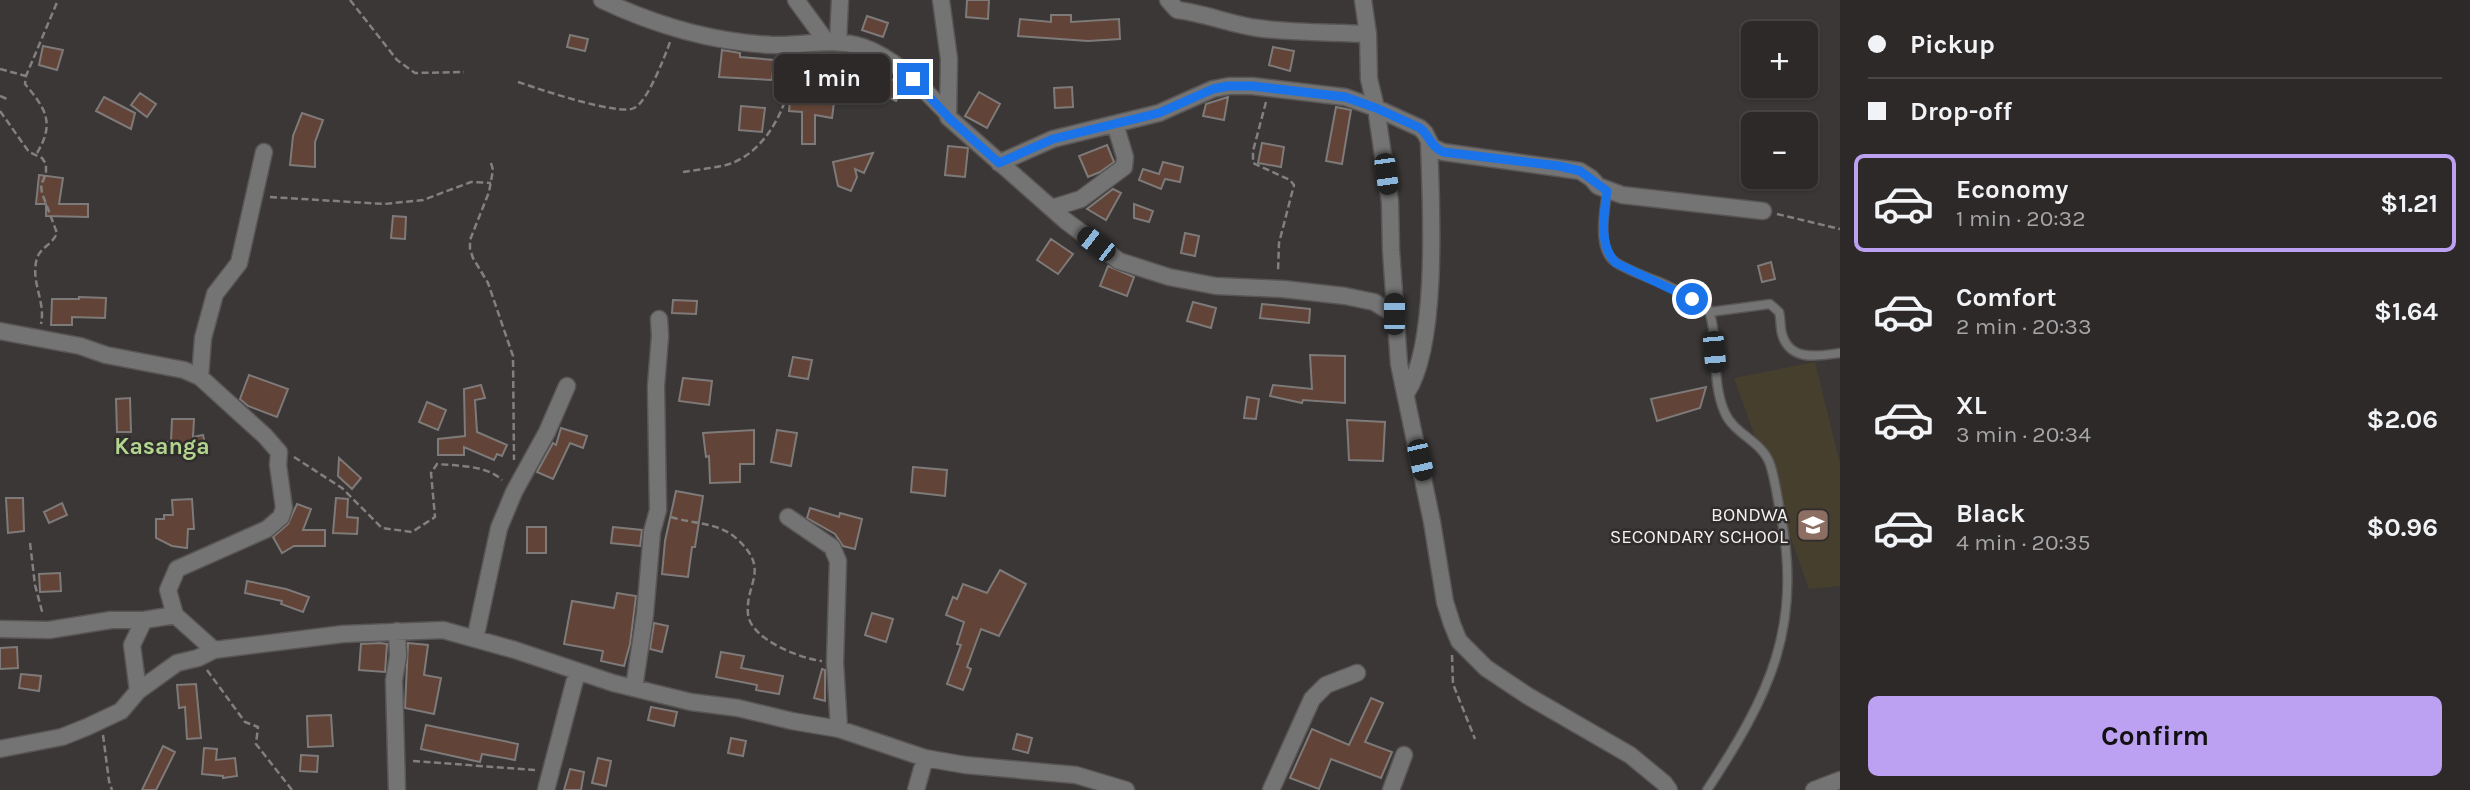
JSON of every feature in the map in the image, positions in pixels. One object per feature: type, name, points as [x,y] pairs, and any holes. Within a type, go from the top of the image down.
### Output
[{"type":"street","points":[[602,0],[675,29],[754,43],[832,41],[866,48],[913,79],[950,119],[999,163],[1119,261],[1195,283],[1345,296],[1374,302],[1394,314]]},
{"type":"street","points":[[796,0],[832,41]]},
{"type":"street","points":[[832,41],[840,0]]},
{"type":"street","points":[[941,0],[949,60],[947,113]]},
{"type":"street","points":[[1168,0],[1177,10],[1193,10],[1231,24],[1367,34]]},
{"type":"street","points":[[1363,0],[1368,79],[1376,108],[1390,201],[1394,314],[1399,364],[1407,391],[1445,601],[1452,624],[1459,641],[1486,668],[1528,696],[1630,755],[1669,790]]},
{"type":"street","points":[[999,163],[1053,139],[1159,113],[1213,89],[1228,86],[1269,88],[1345,97],[1376,108],[1420,128],[1432,147],[1443,152],[1580,171],[1607,191],[1622,195],[1763,211]]},
{"type":"street","points":[[1052,208],[1081,199],[1124,167],[1125,157],[1115,124]]},
{"type":"street","points":[[1407,391],[1418,368],[1426,328],[1430,257],[1429,141]]},
{"type":"street","points":[[200,377],[204,338],[215,294],[239,263],[264,152]]},
{"type":"street","points":[[634,688],[645,614],[652,532],[658,510],[656,386],[659,319]]},
{"type":"street","points":[[0,331],[184,370],[200,377],[279,452],[278,465],[284,508],[281,517],[267,529],[177,569],[168,590],[175,615],[214,649]]},
{"type":"street","points":[[475,639],[499,528],[567,386]]},
{"type":"street","points":[[788,517],[832,547],[838,561],[835,663],[839,729]]},
{"type":"street","points":[[0,629],[49,630],[111,620],[144,620],[175,615]]},
{"type":"street","points":[[138,691],[132,645],[144,620]]},
{"type":"street","points":[[0,749],[62,737],[102,720],[121,711],[138,691],[177,663],[198,658],[214,649],[343,634],[443,630],[634,688],[691,702],[738,708],[839,729],[925,758],[965,765],[1076,775],[1126,790]]},
{"type":"street","points":[[397,631],[398,656],[394,692],[397,790]]},
{"type":"street","points":[[545,790],[577,672]]},
{"type":"street","points":[[1272,790],[1312,699],[1326,685],[1357,673]]},
{"type":"street","points":[[1391,790],[1404,755]]},
{"type":"street","points":[[916,790],[925,758]]},
{"type":"street","points":[[1814,790],[1839,784]]},
{"type":"lane","points":[[1607,191],[1604,219],[1609,256],[1616,263],[1708,308],[1718,391],[1725,414],[1731,423],[1763,450],[1770,464],[1784,531],[1788,594],[1784,633],[1771,673],[1745,731],[1707,790]]},
{"type":"lane","points":[[1710,312],[1770,304],[1779,312],[1783,335],[1794,351],[1809,357],[1840,352]]},
{"type":"path","points":[[38,337],[43,304],[35,281],[37,258],[57,233],[42,193],[46,164],[37,153],[43,144],[48,120],[41,103],[26,84],[26,76],[58,0]]},
{"type":"path","points":[[350,0],[397,60],[415,73],[464,72]]},
{"type":"path","points":[[518,82],[585,102],[626,110],[636,108],[646,96],[675,29]]},
{"type":"path","points":[[683,172],[728,164],[745,156],[763,141],[787,97],[796,44]]},
{"type":"path","points":[[0,69],[26,76]]},
{"type":"path","points":[[1269,88],[1252,160],[1258,167],[1290,180],[1294,185],[1278,249],[1278,271],[1283,289]]},
{"type":"path","points":[[0,96],[7,99]]},
{"type":"path","points":[[0,111],[29,152],[42,158]]},
{"type":"path","points":[[491,163],[493,170],[487,201],[470,240],[470,249],[488,283],[513,356],[514,465]]},
{"type":"path","points":[[253,201],[271,197],[384,204],[423,201],[471,182],[491,183]]},
{"type":"path","points":[[1763,211],[1840,229]]},
{"type":"path","points":[[279,452],[293,456],[342,488],[383,528],[412,531],[435,517],[431,473],[437,464],[472,467],[496,474],[514,492]]},
{"type":"path","points":[[658,510],[686,522],[718,526],[737,539],[754,563],[755,579],[748,614],[756,632],[805,660],[835,663]]},
{"type":"path","points":[[30,543],[35,585],[49,630]]},
{"type":"path","points":[[1452,624],[1454,684],[1475,739]]},
{"type":"path","points":[[198,658],[245,722],[258,727],[256,744],[292,790]]},
{"type":"path","points":[[102,720],[106,763],[112,790]]},
{"type":"path","points":[[397,760],[530,771],[552,766]]},
{"type":"shaded area","name":"BONDWA SECONDARY SCHOOL","points":[[1815,362],[1840,464],[1840,586],[1809,589],[1734,378]]},
{"type":"building","points":[[967,0],[989,0],[988,19],[966,17]]},
{"type":"building","points":[[1051,15],[1071,15],[1071,22],[1119,19],[1120,39],[1088,41],[1018,36],[1020,19],[1051,22]]},
{"type":"building","points":[[867,16],[888,23],[883,37],[862,30]]},
{"type":"building","points":[[570,35],[588,39],[585,51],[567,47]]},
{"type":"building","points":[[43,46],[63,50],[57,70],[39,65]]},
{"type":"building","points":[[1273,47],[1294,51],[1290,71],[1269,65]]},
{"type":"building","points":[[722,50],[740,53],[740,57],[774,60],[772,80],[719,77]]},
{"type":"building","points":[[870,74],[893,80],[895,77],[904,85],[896,101],[879,92],[877,100],[864,97]]},
{"type":"building","points":[[1072,87],[1073,107],[1055,108],[1054,88]]},
{"type":"building","points":[[791,91],[835,95],[832,118],[815,115],[815,144],[802,144],[802,112],[789,111]]},
{"type":"building","points":[[979,92],[1000,104],[987,128],[965,116]]},
{"type":"building","points":[[140,93],[156,104],[147,117],[131,105]]},
{"type":"building","points":[[104,97],[135,113],[131,129],[96,111]]},
{"type":"building","points":[[1228,97],[1224,120],[1203,116],[1206,104]]},
{"type":"building","points":[[741,106],[765,108],[762,132],[739,130]]},
{"type":"building","points":[[1336,107],[1351,110],[1342,164],[1326,161]]},
{"type":"building","points":[[302,113],[323,120],[315,142],[315,167],[290,165],[293,136]]},
{"type":"building","points":[[1262,143],[1284,147],[1281,167],[1258,163]]},
{"type":"building","points":[[1107,145],[1114,162],[1088,177],[1079,156]]},
{"type":"building","points":[[948,146],[968,148],[965,177],[945,175]]},
{"type":"building","points":[[873,153],[864,173],[855,169],[857,177],[851,191],[838,186],[833,162]]},
{"type":"building","points":[[1163,162],[1183,167],[1180,182],[1165,179],[1161,189],[1139,180],[1143,169],[1159,174]]},
{"type":"building","points":[[39,175],[63,178],[59,204],[88,204],[88,217],[46,216],[46,204],[36,204]]},
{"type":"building","points":[[1113,189],[1121,193],[1106,220],[1087,209]]},
{"type":"building","points":[[1134,204],[1153,211],[1149,222],[1134,218]]},
{"type":"building","points":[[393,216],[406,217],[405,239],[391,238]]},
{"type":"building","points":[[1185,233],[1199,236],[1195,256],[1181,253]]},
{"type":"building","points":[[1051,239],[1073,254],[1058,274],[1037,260]]},
{"type":"building","points":[[1771,262],[1775,279],[1762,282],[1758,266]]},
{"type":"building","points":[[1108,266],[1134,277],[1127,296],[1100,286]]},
{"type":"building","points":[[106,298],[105,318],[72,317],[72,325],[51,325],[52,299]]},
{"type":"building","points":[[673,300],[697,301],[696,314],[672,313]]},
{"type":"building","points":[[1193,302],[1216,308],[1211,328],[1187,321]]},
{"type":"building","points":[[1262,304],[1310,309],[1309,323],[1260,318]]},
{"type":"building","points":[[1310,355],[1345,356],[1345,403],[1303,400],[1302,403],[1270,396],[1273,385],[1312,389]]},
{"type":"building","points":[[793,357],[812,360],[808,379],[789,376]]},
{"type":"building","points":[[249,375],[288,389],[277,417],[248,406],[240,399]]},
{"type":"building","points":[[683,378],[712,381],[709,405],[679,401]]},
{"type":"building","points":[[481,385],[485,398],[475,400],[477,432],[507,445],[502,456],[497,454],[494,460],[464,447],[464,455],[438,455],[438,439],[465,436],[464,389]]},
{"type":"building","points":[[1706,387],[1700,408],[1657,421],[1651,399]]},
{"type":"building","points":[[1247,397],[1259,399],[1256,419],[1244,418]]},
{"type":"building","points":[[130,398],[131,432],[117,432],[116,399]]},
{"type":"building","points":[[427,402],[446,410],[438,430],[419,422]]},
{"type":"building","points":[[172,419],[194,419],[193,437],[203,435],[206,449],[165,448],[164,443],[171,441]]},
{"type":"building","points":[[1347,420],[1385,422],[1383,461],[1349,460]]},
{"type":"building","points":[[561,428],[587,436],[583,448],[570,443],[553,479],[537,472],[553,443],[556,445]]},
{"type":"building","points":[[754,430],[754,464],[740,464],[740,482],[710,483],[709,456],[706,457],[703,433]]},
{"type":"building","points":[[777,430],[797,433],[791,466],[771,462]]},
{"type":"building","points":[[339,458],[361,478],[352,489],[338,476]]},
{"type":"building","points":[[913,467],[947,470],[945,496],[911,492]]},
{"type":"building","points":[[676,491],[703,496],[688,577],[662,574],[665,541]]},
{"type":"building","points":[[6,498],[23,498],[24,531],[8,533]]},
{"type":"building","points":[[336,498],[348,499],[347,517],[358,518],[357,534],[333,533]]},
{"type":"building","points":[[192,499],[194,529],[188,529],[187,548],[172,546],[156,538],[156,519],[173,515],[172,500]]},
{"type":"building","points":[[62,503],[67,515],[49,523],[44,512]]},
{"type":"building","points":[[297,504],[311,509],[303,530],[325,530],[325,546],[294,546],[282,553],[273,537],[288,524]]},
{"type":"building","points":[[810,508],[839,517],[840,513],[862,519],[855,549],[843,546],[835,534],[807,518]]},
{"type":"building","points":[[527,527],[546,527],[546,553],[527,553]]},
{"type":"building","points":[[613,527],[642,530],[640,546],[611,543]]},
{"type":"building","points":[[1000,570],[1026,584],[999,636],[981,629],[967,667],[971,669],[963,690],[947,684],[961,645],[957,644],[964,622],[946,615],[953,597],[957,599],[963,584],[987,593]]},
{"type":"building","points":[[60,573],[61,591],[40,592],[39,574]]},
{"type":"building","points":[[247,581],[309,597],[303,612],[281,604],[282,601],[245,593]]},
{"type":"building","points":[[617,593],[636,596],[630,644],[624,666],[601,661],[603,651],[564,644],[572,601],[614,608]]},
{"type":"building","points":[[872,613],[893,619],[886,642],[865,635]]},
{"type":"building","points":[[654,623],[668,626],[662,652],[650,649]]},
{"type":"building","points":[[408,643],[428,645],[424,675],[441,678],[434,714],[405,708]]},
{"type":"building","points":[[361,644],[387,644],[385,672],[359,670]]},
{"type":"building","points":[[17,647],[18,668],[0,669],[0,648]]},
{"type":"building","points":[[721,652],[744,656],[741,668],[783,676],[779,694],[756,690],[757,685],[716,677]]},
{"type":"building","points":[[822,669],[825,670],[825,701],[814,698]]},
{"type":"building","points":[[21,674],[41,676],[39,691],[19,688]]},
{"type":"building","points":[[196,684],[201,738],[187,739],[185,707],[179,708],[177,685]]},
{"type":"building","points":[[1371,698],[1383,703],[1365,742],[1392,752],[1381,778],[1331,759],[1319,789],[1290,778],[1312,729],[1349,745]]},
{"type":"building","points":[[651,707],[677,712],[674,726],[648,720]]},
{"type":"building","points":[[331,715],[333,746],[308,747],[307,716]]},
{"type":"building","points":[[426,725],[518,744],[515,760],[482,754],[480,762],[421,749]]},
{"type":"building","points":[[1017,734],[1032,738],[1028,753],[1013,749]]},
{"type":"building","points":[[731,738],[746,741],[743,756],[728,753]]},
{"type":"building","points":[[163,746],[175,752],[156,790],[142,790]]},
{"type":"building","points":[[204,748],[217,749],[216,760],[235,758],[237,776],[223,778],[202,774]]},
{"type":"building","points":[[301,755],[318,756],[317,772],[300,771]]},
{"type":"building","points":[[598,758],[611,761],[606,786],[592,783]]},
{"type":"building","points":[[570,769],[584,772],[581,790],[564,790]]},
{"type":"place","name":"BONDWA SECONDARY SCHOOL","points":[[1813,525]]},
{"type":"district","name":"Kasanga","points":[[162,446]]},
{"type":"route","points":[[913,79],[950,119],[999,163],[1053,139],[1159,113],[1213,89],[1252,86],[1345,97],[1420,128],[1428,136],[1432,147],[1443,152],[1580,171],[1607,191],[1604,219],[1609,256],[1616,263],[1692,299]]}]
